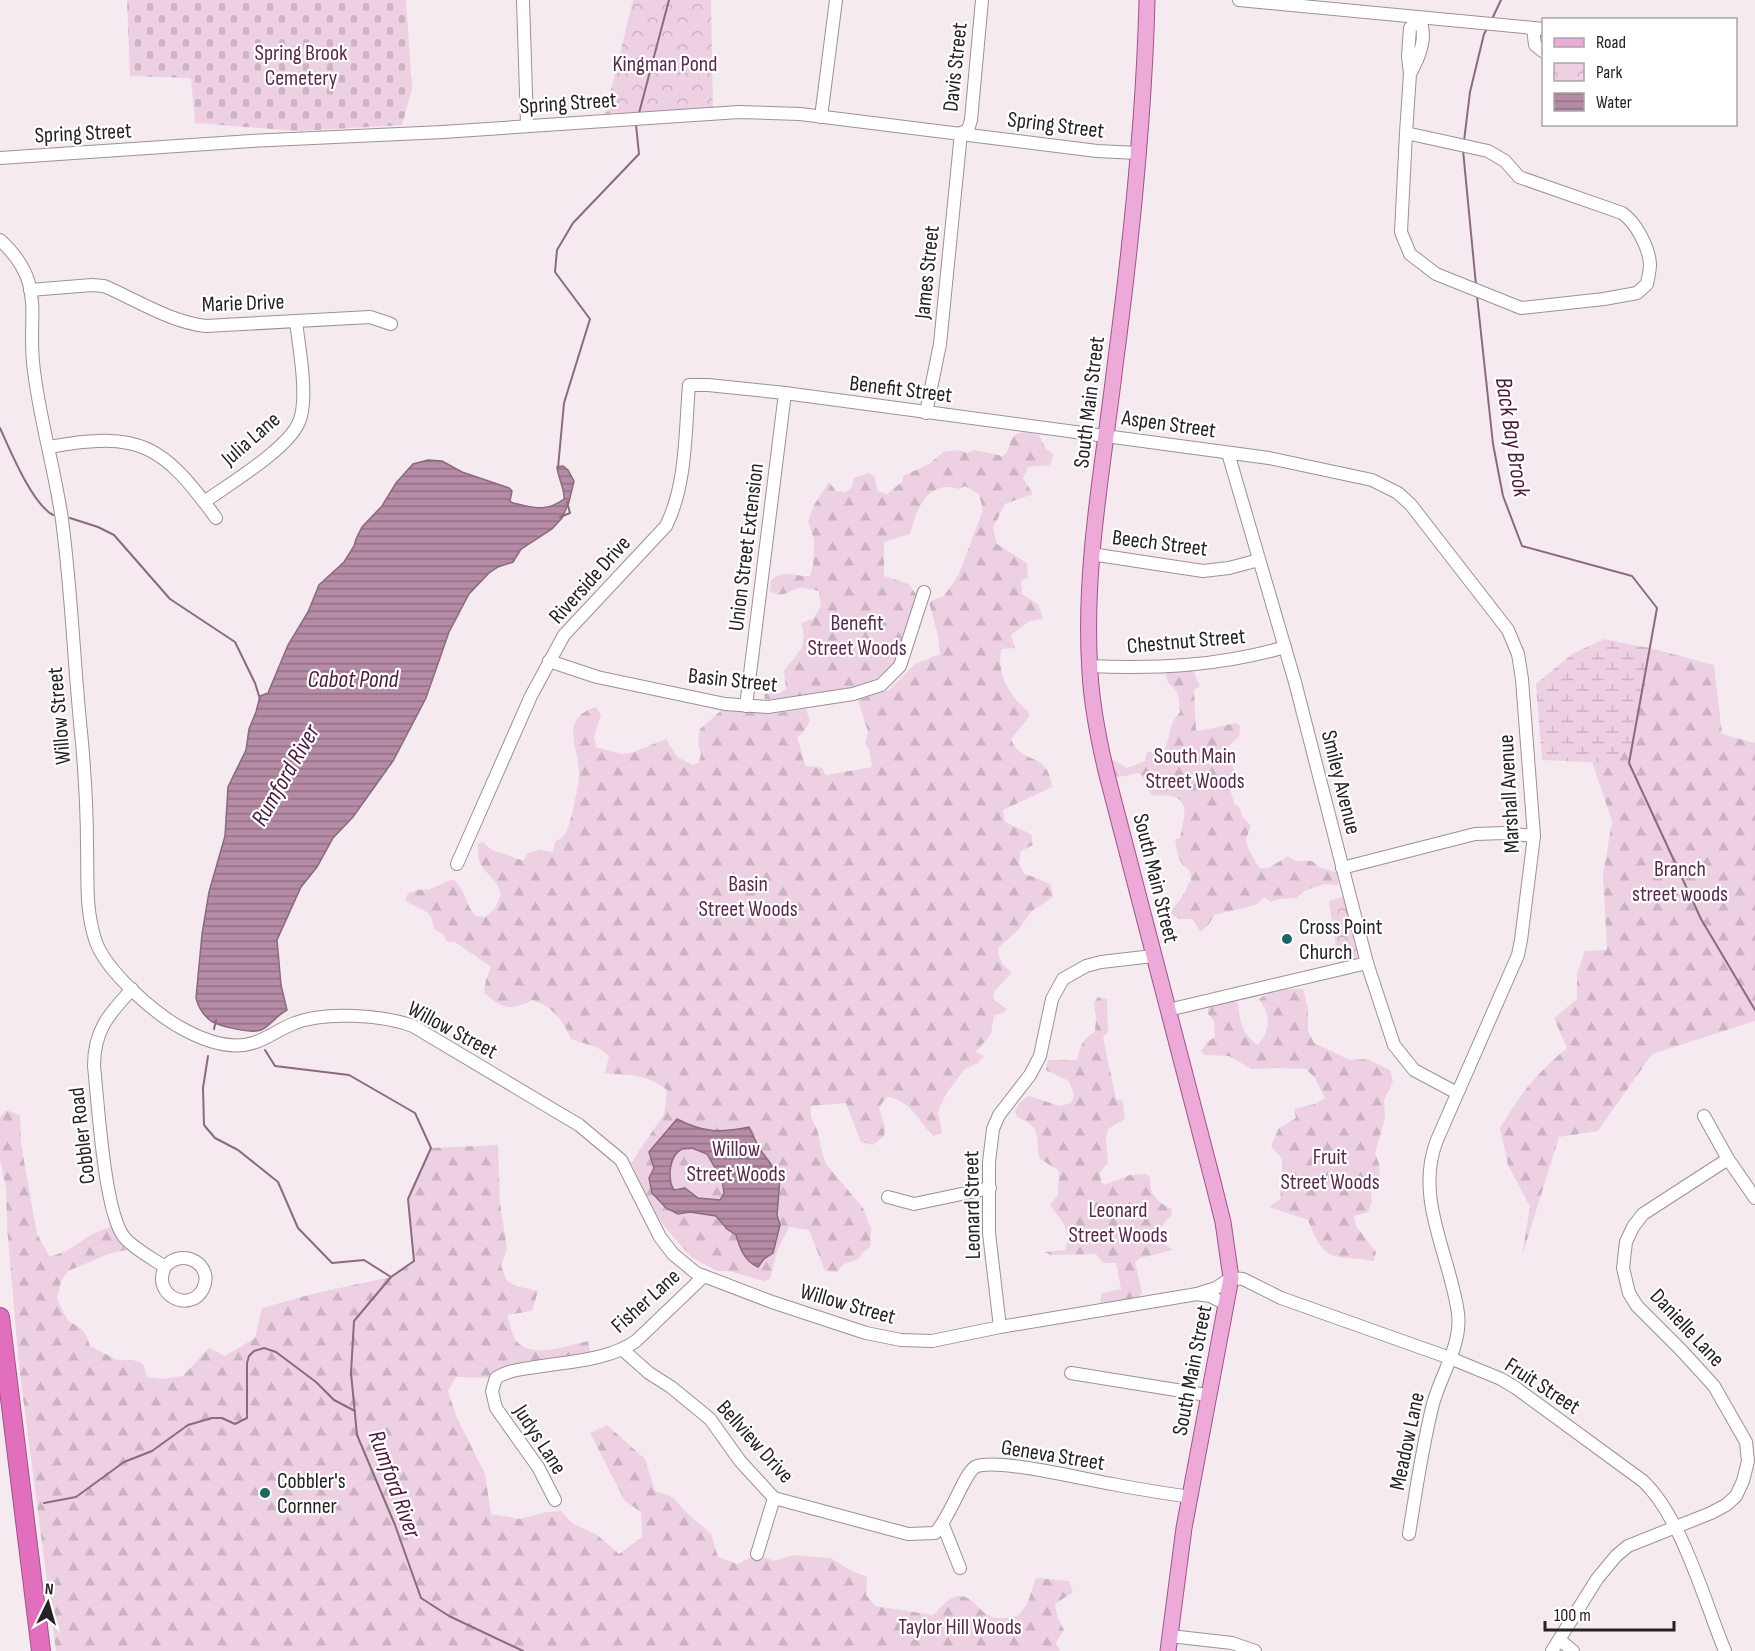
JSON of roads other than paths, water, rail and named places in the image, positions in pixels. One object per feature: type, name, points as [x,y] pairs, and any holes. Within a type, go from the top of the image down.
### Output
[{"type":"highway","points":[[0,1317],[41,1651]]},
{"type":"main road","name":"South Main Street","points":[[1147,0],[1138,153],[1116,365],[1091,554],[1089,666],[1103,760],[1223,1222],[1231,1278],[1207,1395],[1169,1643]]},
{"type":"street","points":[[523,0],[527,125]]},
{"type":"street","points":[[821,117],[836,0]]},
{"type":"street","name":"Davis Street","points":[[961,133],[968,130],[971,120],[982,0]]},
{"type":"street","points":[[1239,0],[1538,29],[1535,45],[1542,50]]},
{"type":"street","points":[[1406,133],[1488,151],[1504,161],[1519,177],[1628,216],[1648,253],[1650,266],[1647,284],[1637,293],[1521,308],[1436,274],[1422,266],[1410,254],[1401,231],[1400,217],[1410,74],[1408,56],[1410,28],[1419,18]]},
{"type":"street","name":"Spring Street","points":[[0,158],[739,112],[772,112],[821,117],[1097,151],[1138,153]]},
{"type":"street","name":"James Street","points":[[926,413],[940,344],[961,133]]},
{"type":"street","name":"Willow Street","points":[[0,240],[22,263],[30,290],[33,306],[34,371],[50,447],[63,528],[87,816],[89,915],[97,945],[103,957],[149,1005],[176,1025],[208,1040],[228,1045],[256,1042],[296,1022],[319,1018],[388,1018],[413,1026],[579,1125],[598,1139],[621,1160],[660,1237],[673,1254],[696,1273],[772,1302],[886,1338],[932,1341],[1000,1327],[1197,1294]]},
{"type":"street","name":"Marie Drive","points":[[30,290],[104,286],[191,324],[206,326],[369,317],[391,324]]},
{"type":"street","name":"Julia Lane","points":[[204,502],[272,453],[293,433],[300,420],[302,367],[296,321]]},
{"type":"street","name":"Riverside Drive","points":[[457,864],[531,696],[564,635],[666,526],[675,505],[681,474],[688,385],[691,385]]},
{"type":"street","name":"Benefit Street","points":[[691,385],[785,393],[1105,435]]},
{"type":"street","name":"Union Street Extension","points":[[746,706],[785,393]]},
{"type":"street","name":"Aspen Street","points":[[1105,435],[1228,453]]},
{"type":"street","points":[[50,447],[94,439],[122,440],[148,448],[170,463],[216,518]]},
{"type":"street","name":"Smiley Avenue","points":[[1228,453],[1285,647],[1367,963],[1394,1045],[1414,1070],[1456,1093]]},
{"type":"street","name":"Marshall Avenue","points":[[1228,453],[1269,458],[1372,480],[1398,493],[1411,505],[1498,617],[1514,641],[1518,654],[1534,836],[1521,940],[1518,955],[1456,1093],[1432,1153],[1428,1186],[1458,1315],[1456,1342],[1450,1358]]},
{"type":"street","name":"Beech Street","points":[[1091,554],[1203,571],[1229,568],[1259,560]]},
{"type":"street","name":"Basin Street","points":[[549,661],[597,677],[698,699],[746,706],[789,705],[853,694],[881,685],[900,666],[924,592]]},
{"type":"street","name":"Chestnut Street","points":[[1089,666],[1124,668],[1198,664],[1236,660],[1285,647]]},
{"type":"street","points":[[1342,868],[1475,834],[1505,833],[1534,836]]},
{"type":"street","name":"Leonard Street","points":[[1000,1327],[989,1233],[990,1143],[993,1129],[999,1115],[1030,1075],[1040,1056],[1052,999],[1063,979],[1093,964],[1153,956]]},
{"type":"street","points":[[1168,1010],[1367,963]]},
{"type":"street","name":"Cobbler Road","points":[[132,989],[103,1024],[94,1051],[106,1167],[114,1215],[124,1237],[165,1267]]},
{"type":"street","points":[[1704,1116],[1728,1159],[1755,1197]]},
{"type":"street","name":"Danielle Lane","points":[[1552,1651],[1597,1579],[1616,1556],[1628,1546],[1726,1505],[1736,1496],[1743,1481],[1748,1461],[1746,1442],[1714,1386],[1682,1350],[1636,1306],[1629,1293],[1623,1268],[1626,1242],[1643,1214],[1728,1159]]},
{"type":"street","points":[[888,1197],[914,1204],[990,1188]]},
{"type":"street","name":"Fisher Lane","points":[[506,1373],[592,1359],[623,1350],[636,1341],[704,1276]]},
{"type":"street","points":[[1197,1294],[1216,1288],[1231,1278]]},
{"type":"street","name":"Fruit Street","points":[[1231,1278],[1243,1279],[1281,1298],[1450,1358],[1501,1379],[1643,1481],[1655,1492],[1663,1504],[1690,1561],[1725,1651]]},
{"type":"street","points":[[1197,1294],[1210,1296],[1226,1304]]},
{"type":"street","name":"Bellview Drive","points":[[623,1350],[649,1374],[697,1407],[710,1419],[740,1461],[774,1498],[908,1534],[935,1533],[943,1525]]},
{"type":"street","name":"Meadow Lane","points":[[1409,1534],[1425,1435],[1434,1400],[1450,1358]]},
{"type":"street","name":"Judys Lane","points":[[506,1373],[496,1378],[492,1391],[496,1408],[538,1467],[555,1500]]},
{"type":"street","points":[[1071,1373],[1207,1395]]},
{"type":"street","name":"Geneva Street","points":[[943,1525],[968,1474],[974,1468],[982,1465],[1041,1470],[1190,1497]]},
{"type":"street","points":[[757,1554],[774,1498]]},
{"type":"street","points":[[943,1525],[960,1568]]},
{"type":"street","points":[[1560,1640],[1573,1651]]},
{"type":"street","points":[[1169,1643],[1238,1644],[1255,1651]]},
{"type":"water","name":"Cabot Pond","points":[[428,460],[442,461],[462,472],[509,488],[512,491],[510,501],[533,507],[551,506],[564,499],[557,467],[563,466],[568,470],[574,481],[562,518],[552,529],[521,549],[513,562],[489,573],[469,594],[449,632],[426,698],[393,761],[353,817],[333,838],[317,867],[301,887],[277,940],[281,985],[287,1010],[264,1028],[256,1031],[235,1029],[215,1023],[203,1013],[196,998],[202,934],[209,892],[225,836],[228,787],[246,750],[249,729],[260,696],[268,693],[288,645],[308,612],[319,585],[344,562],[362,527],[382,506],[396,483],[413,464]]},
{"type":"water","points":[[677,1119],[696,1127],[712,1130],[749,1127],[759,1148],[780,1179],[777,1215],[780,1225],[773,1253],[758,1267],[746,1258],[736,1235],[727,1229],[716,1216],[690,1212],[678,1214],[666,1208],[652,1193],[649,1178],[654,1168],[649,1152]],"holes":[[[692,1148],[707,1154],[722,1180],[724,1193],[720,1200],[698,1198],[685,1188],[674,1190],[670,1180],[670,1168],[674,1156],[682,1149]]]},
{"type":"waterway","name":"Rumford River","points":[[639,113],[669,0]]},
{"type":"waterway","name":"Back Bay Brook","points":[[1492,19],[1501,0]]},
{"type":"waterway","name":"Back Bay Brook","points":[[1464,141],[1470,92],[1484,34],[1488,27]]},
{"type":"waterway","name":"Rumford River","points":[[558,468],[564,403],[590,319],[555,272],[557,250],[573,223],[639,154],[636,125]]},
{"type":"waterway","name":"Back Bay Brook","points":[[1463,150],[1476,285]]},
{"type":"waterway","name":"Back Bay Brook","points":[[1477,296],[1493,444],[1503,496],[1522,546],[1632,576],[1657,608],[1629,763],[1701,919],[1755,1010]]},
{"type":"waterway","points":[[0,428],[37,500],[53,515]]},
{"type":"waterway","name":"Rumford River","points":[[560,517],[570,513],[567,502]]},
{"type":"waterway","points":[[70,518],[114,535],[170,599],[235,642],[255,683],[260,699]]},
{"type":"waterway","name":"Rumford River","points":[[214,1029],[216,1020]]},
{"type":"waterway","name":"Rumford River","points":[[265,1050],[275,1066],[349,1075],[415,1113],[431,1148],[408,1199],[414,1261],[391,1277],[354,1321],[351,1373],[357,1435],[395,1525],[421,1598],[449,1616],[523,1651]]},
{"type":"waterway","name":"Rumford River","points":[[208,1056],[203,1088],[204,1125],[215,1138],[238,1150],[278,1182],[298,1228],[332,1263],[364,1260],[391,1277]]},
{"type":"waterway","points":[[44,1503],[76,1497],[124,1462],[152,1451],[188,1425],[212,1418],[222,1418],[235,1424],[247,1418],[247,1363],[254,1351],[264,1348],[276,1352],[316,1382],[334,1400],[355,1411]]},
{"type":"place","name":"Cross Point Church","points":[[1287,939]]},
{"type":"place","name":"Cobbler's Cornner","points":[[265,1493]]},
{"type":"park label","name":"Kingman Pond","points":[[665,63]]},
{"type":"park label","name":"Spring Brook Cemetery","points":[[301,64]]},
{"type":"park label","name":"Benefit Street Woods","points":[[857,634]]},
{"type":"park label","name":"South Main Street Woods","points":[[1195,768]]},
{"type":"park label","name":"Branch street woods","points":[[1680,880]]},
{"type":"park label","name":"Basin Street Woods","points":[[748,896]]},
{"type":"park label","name":"Willow Street Woods","points":[[736,1160]]},
{"type":"park label","name":"Fruit Street Woods","points":[[1330,1168]]},
{"type":"park label","name":"Leonard Street Woods","points":[[1118,1222]]},
{"type":"park label","name":"Taylor Hill Woods","points":[[960,1626]]}]
